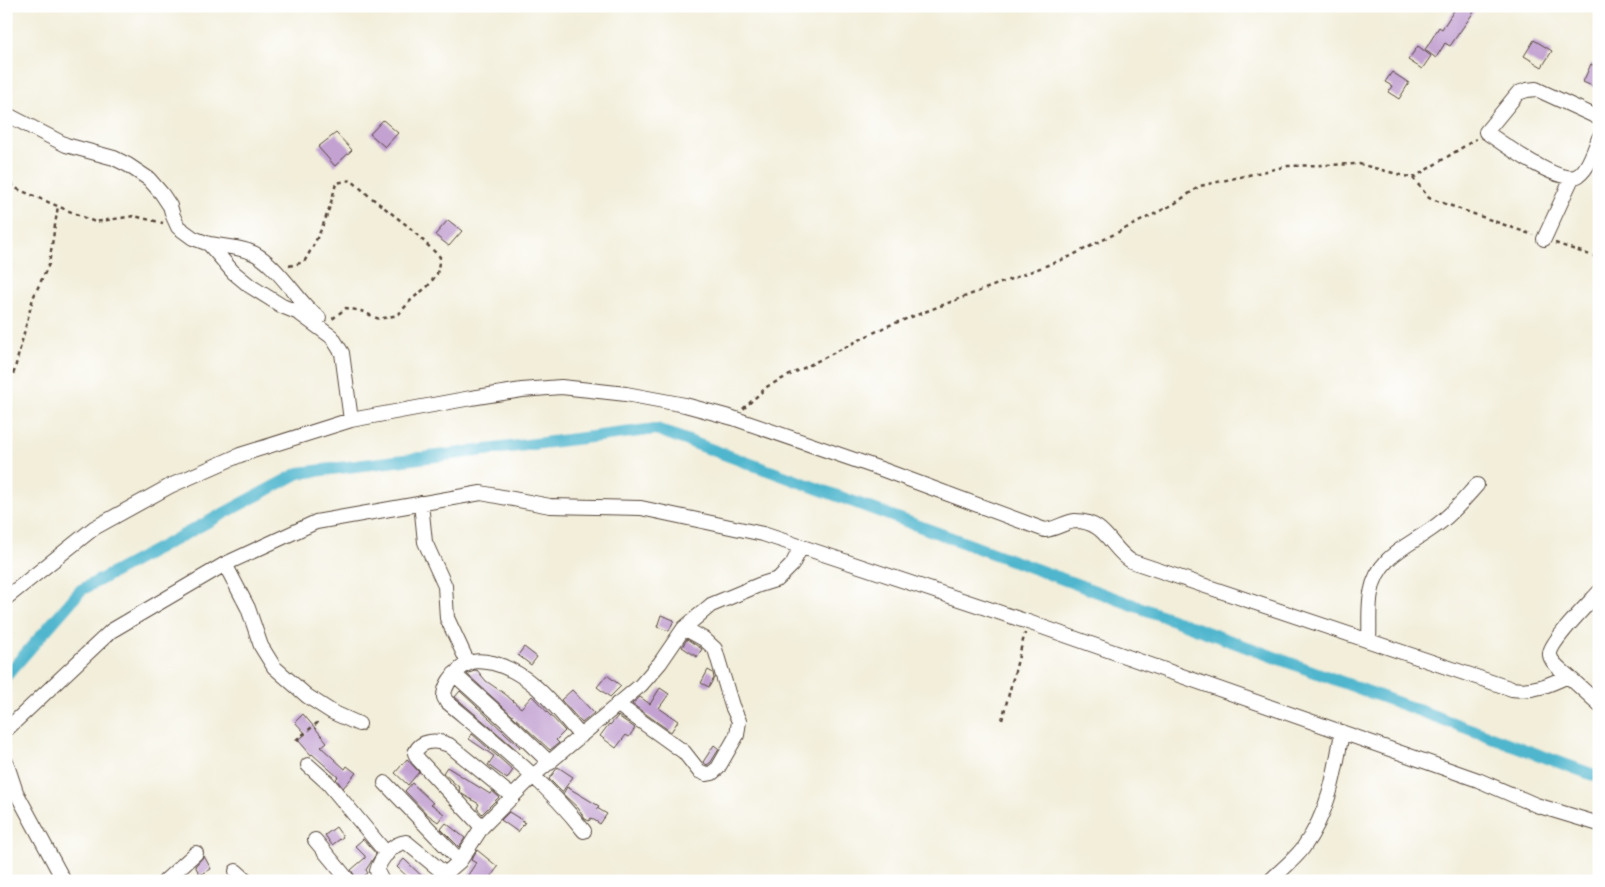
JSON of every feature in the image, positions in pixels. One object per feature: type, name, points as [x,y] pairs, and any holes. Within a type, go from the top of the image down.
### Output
[{"type":"street","points":[[1599,118],[1536,89],[1527,90],[1518,93],[1486,132],[1548,171],[1563,177],[1572,178],[1578,176],[1585,168],[1599,138]]},
{"type":"street","points":[[6,114],[66,145],[114,158],[128,165],[149,180],[162,194],[170,206],[178,227],[193,238],[209,244],[249,251],[265,262],[329,331],[342,352],[352,420]]},
{"type":"street","points":[[1544,239],[1572,178]]},
{"type":"street","points":[[209,244],[233,272],[250,286],[282,306],[299,313],[329,331]]},
{"type":"street","points":[[6,598],[94,528],[170,486],[240,455],[352,420],[522,390],[561,388],[626,394],[685,405],[733,418],[881,469],[1045,530],[1077,521],[1096,526],[1105,532],[1125,557],[1131,561],[1512,689],[1534,690],[1568,676]]},
{"type":"street","points":[[1370,640],[1371,593],[1382,565],[1400,548],[1422,536],[1442,521],[1477,485]]},
{"type":"street","points":[[7,729],[111,631],[225,564],[316,522],[481,493],[550,506],[641,508],[763,534],[1028,622],[1478,780],[1536,805],[1599,824]]},
{"type":"street","points":[[420,503],[425,542],[445,586],[447,618],[468,663]]},
{"type":"street","points":[[382,881],[377,871],[378,866],[387,854],[399,844],[406,842],[441,877],[460,861],[482,827],[534,775],[652,673],[684,628],[711,605],[759,584],[778,579],[792,565],[801,547]]},
{"type":"street","points":[[225,564],[248,608],[254,629],[267,659],[307,696],[332,712],[359,724]]},
{"type":"street","points":[[1598,703],[1554,662],[1550,650],[1559,637],[1599,592]]},
{"type":"street","points":[[617,704],[684,752],[699,771],[706,774],[712,773],[718,768],[737,736],[739,722],[732,706],[715,649],[704,639],[684,628]]},
{"type":"street","points":[[581,736],[532,682],[513,670],[492,663],[479,660],[468,663],[454,674],[444,692],[446,701],[534,775],[584,831]]},
{"type":"street","points":[[454,674],[550,763]]},
{"type":"street","points":[[1270,881],[1302,850],[1319,821],[1331,791],[1342,732]]},
{"type":"street","points":[[482,827],[418,759],[415,753],[416,749],[430,741],[449,745],[513,797]]},
{"type":"street","points":[[6,762],[16,792],[64,881]]},
{"type":"street","points":[[308,765],[328,783],[387,854]]},
{"type":"street","points":[[385,783],[460,861]]},
{"type":"street","points":[[314,840],[349,881]]},
{"type":"street","points":[[165,881],[196,853]]},
{"type":"street","points":[[236,871],[247,881]]},
{"type":"path","points":[[1413,178],[1486,132]]},
{"type":"path","points":[[733,418],[768,386],[885,327],[1069,257],[1174,204],[1200,186],[1288,166],[1359,164],[1413,178],[1429,198],[1599,258]]},
{"type":"path","points":[[6,177],[15,188],[95,222],[134,216],[178,227]]},
{"type":"path","points":[[274,270],[304,262],[319,238],[336,183],[352,180],[409,227],[440,257],[436,274],[428,286],[412,299],[398,315],[379,319],[361,311],[346,308],[336,315],[329,331]]},
{"type":"path","points":[[6,388],[14,372],[33,298],[50,264],[58,206]]},
{"type":"path","points":[[1002,720],[1028,622]]},
{"type":"path","points":[[296,740],[332,712]]},
{"type":"building","points":[[1457,6],[1478,6],[1450,46],[1445,43],[1436,58],[1425,50],[1439,27],[1442,29]]},
{"type":"building","points":[[1534,40],[1552,51],[1542,67],[1524,56]]},
{"type":"building","points":[[1418,46],[1431,56],[1422,69],[1408,60]]},
{"type":"building","points":[[1591,64],[1599,68],[1599,89],[1583,82]]},
{"type":"building","points":[[1392,72],[1409,83],[1399,99],[1388,92],[1392,86],[1385,82]]},
{"type":"building","points":[[383,120],[398,133],[385,147],[370,134]]},
{"type":"building","points":[[336,133],[352,150],[335,166],[318,147]]},
{"type":"building","points":[[448,220],[462,231],[449,246],[435,235]]},
{"type":"building","points":[[661,615],[674,620],[669,631],[657,627]]},
{"type":"building","points":[[687,639],[702,649],[697,657],[682,647]]},
{"type":"building","points":[[524,647],[537,657],[531,665],[518,655]]},
{"type":"building","points":[[477,670],[486,681],[521,708],[532,696],[565,731],[556,740],[559,743],[550,750],[467,674]]},
{"type":"building","points":[[708,670],[713,673],[714,678],[709,687],[701,683]]},
{"type":"building","points":[[607,675],[621,686],[610,697],[597,687]]},
{"type":"building","points":[[660,688],[669,694],[659,708],[678,721],[671,732],[632,704],[640,697],[650,704]]},
{"type":"building","points":[[572,690],[594,713],[582,723],[561,700]]},
{"type":"building","points":[[460,691],[520,747],[517,750],[455,697]]},
{"type":"building","points":[[303,714],[327,742],[321,747],[345,769],[347,766],[356,773],[343,788],[336,779],[338,777],[311,755],[298,740],[306,734],[295,722]]},
{"type":"building","points":[[618,716],[635,728],[629,737],[626,735],[616,748],[600,736]]},
{"type":"building","points":[[472,734],[513,770],[507,779],[488,765],[494,756],[469,739]]},
{"type":"building","points":[[714,745],[719,749],[707,765],[703,762]]},
{"type":"building","points":[[407,759],[419,772],[408,785],[395,773]]},
{"type":"building","points":[[447,767],[490,794],[492,791],[499,797],[482,814],[477,808],[479,804],[462,794],[459,790],[460,788],[443,773]]},
{"type":"building","points":[[558,767],[573,777],[562,792],[549,779]]},
{"type":"building","points":[[412,783],[433,803],[431,804],[444,814],[438,822],[427,814],[405,791]]},
{"type":"building","points":[[567,787],[599,806],[597,808],[607,814],[600,824],[591,818],[589,821],[585,819],[578,808],[563,794]]},
{"type":"building","points":[[509,812],[525,822],[518,832],[501,820]]},
{"type":"building","points":[[446,823],[465,838],[459,847],[441,829]]},
{"type":"building","points":[[336,827],[343,837],[332,845],[325,835]]},
{"type":"building","points":[[363,839],[376,854],[366,870],[368,873],[358,881],[351,870],[365,858],[355,846]]},
{"type":"building","points":[[477,850],[498,867],[487,881],[464,881],[476,863],[471,860]]},
{"type":"building","points":[[204,856],[211,869],[200,875],[195,866]]},
{"type":"building","points":[[404,859],[427,881],[412,881],[397,867]]},
{"type":"waterway","points":[[6,676],[81,590],[299,473],[656,429],[1599,777]]}]
